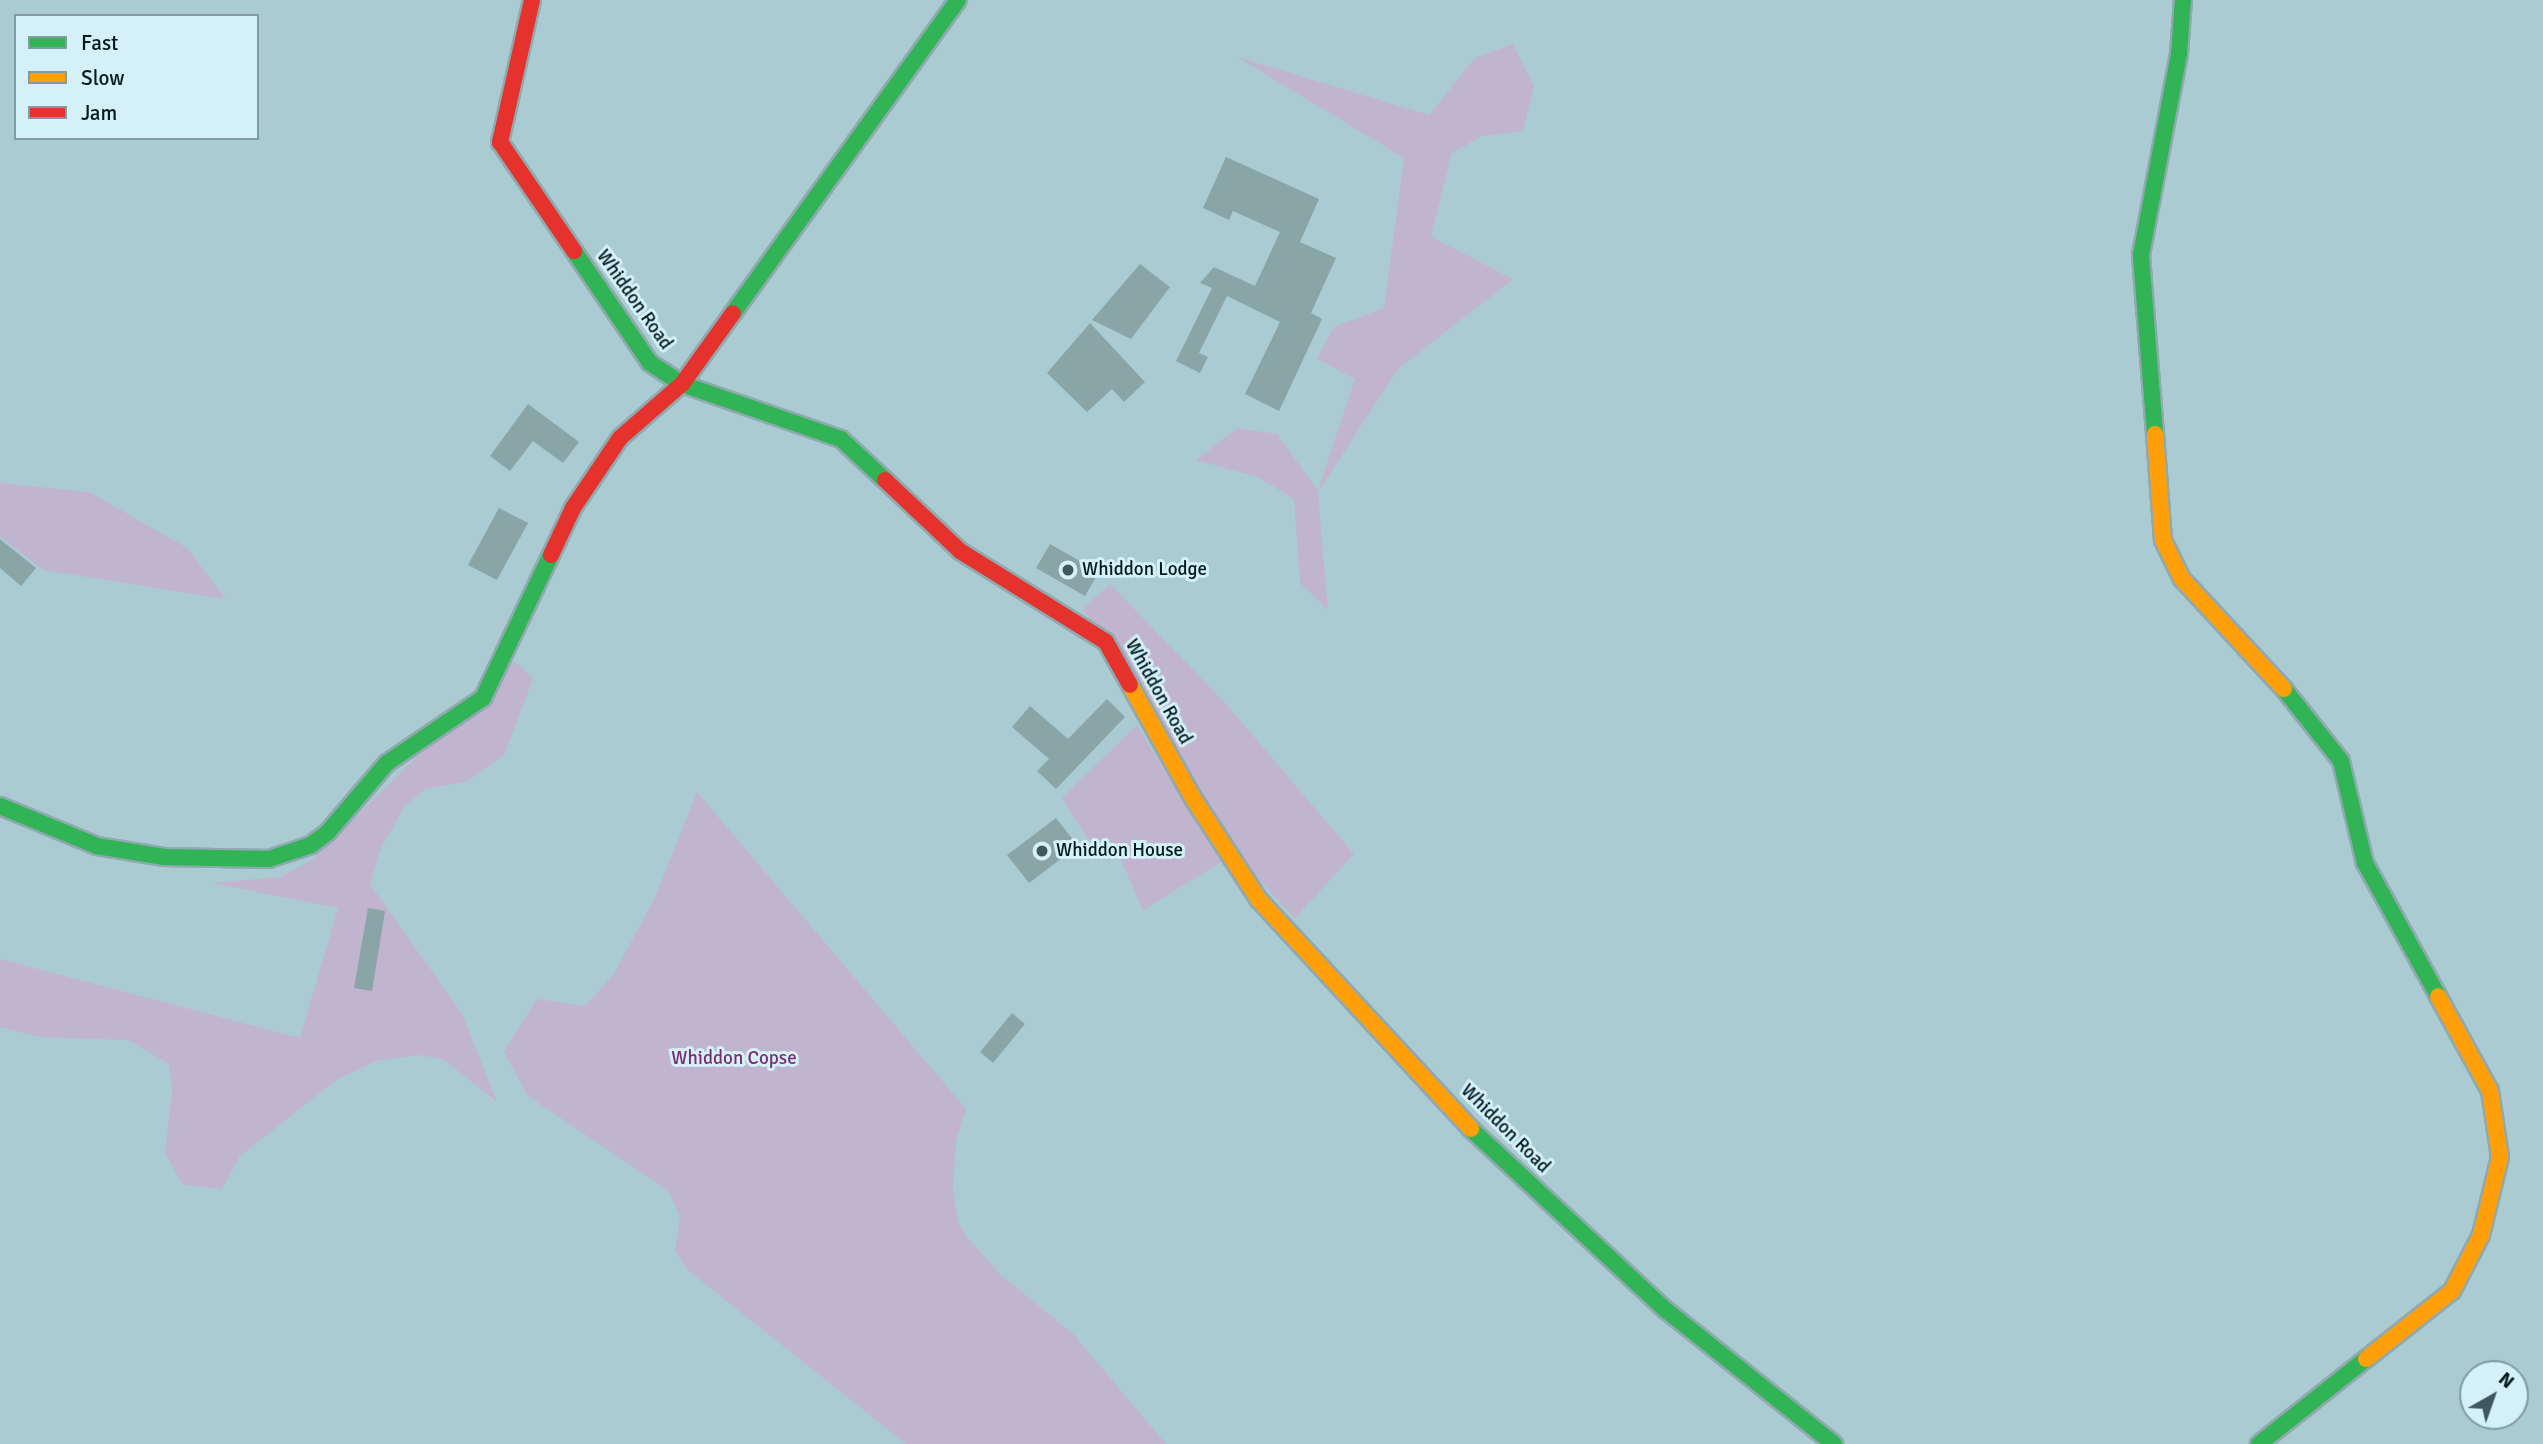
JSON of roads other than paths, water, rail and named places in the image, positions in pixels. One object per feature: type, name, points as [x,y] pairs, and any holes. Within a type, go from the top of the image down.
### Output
[{"type":"street","name":"Whiddon Road","points":[[531,0],[500,142],[650,363],[682,384],[841,439],[960,551],[1045,600],[1106,642],[1193,798],[1259,900],[1483,1141],[1666,1310],[1834,1444]]},
{"type":"street","points":[[0,806],[97,846],[164,857],[269,859],[310,845],[328,832],[387,763],[483,698],[573,508],[620,438],[682,384],[958,0]]},
{"type":"street","points":[[2183,0],[2179,54],[2141,255],[2163,540],[2182,579],[2277,681],[2341,761],[2365,863],[2490,1091],[2500,1157],[2481,1236],[2452,1291],[2259,1444]]},
{"type":"place","name":"Whiddon Lodge","points":[[1068,570]]},
{"type":"place","name":"Whiddon House","points":[[1042,851]]},
{"type":"park label","name":"Whiddon Copse","points":[[734,1059]]}]
